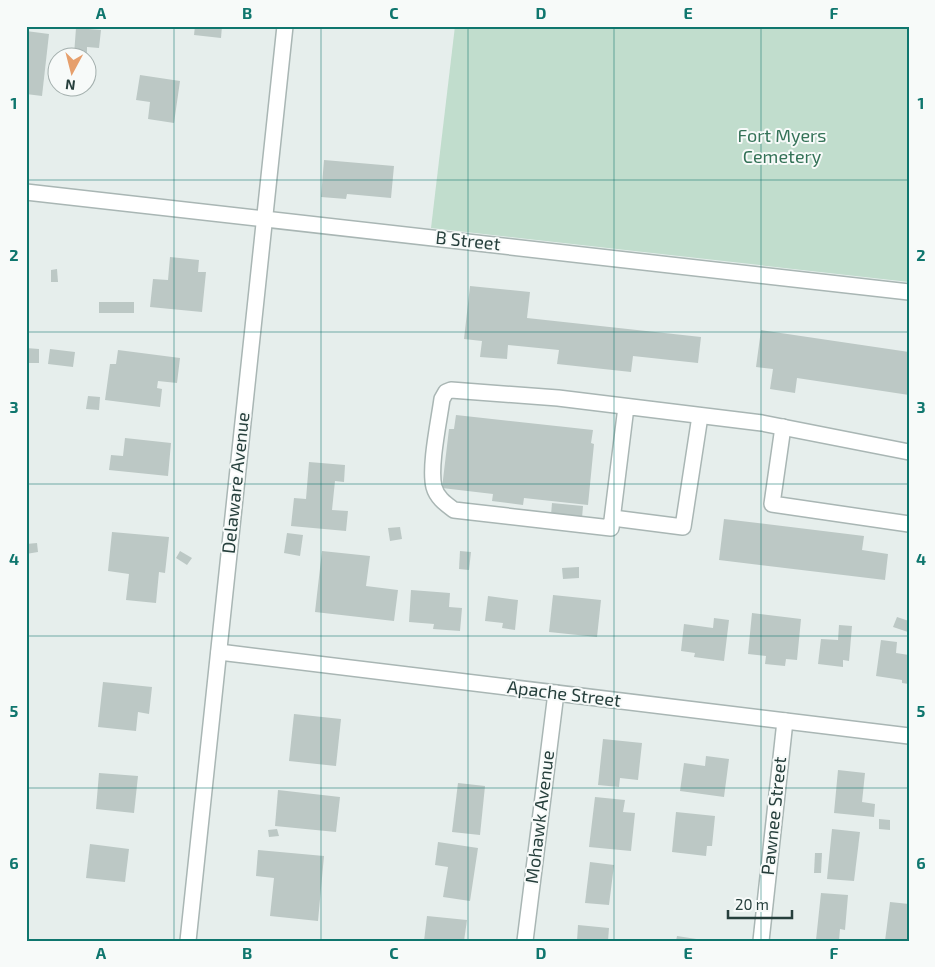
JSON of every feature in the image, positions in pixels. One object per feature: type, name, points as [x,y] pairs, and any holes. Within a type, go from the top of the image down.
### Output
[{"type":"street","name":"Delaware Avenue","points":[[188,941],[285,26]]},
{"type":"street","name":"B Street","points":[[26,192],[909,292]]},
{"type":"street","points":[[626,407],[612,528],[454,510],[443,502],[434,488],[433,472],[442,399],[446,392],[451,390],[558,398],[783,427],[909,452]]},
{"type":"street","points":[[613,518],[684,527],[700,416]]},
{"type":"street","points":[[783,427],[772,504],[909,524]]},
{"type":"street","name":"Apache Street","points":[[219,652],[909,736]]},
{"type":"street","name":"Mohawk Avenue","points":[[525,941],[556,693]]},
{"type":"street","name":"Pawnee Street","points":[[761,941],[784,721]]},
{"type":"green space","name":"Fort Myers Cemetery","points":[[455,26],[909,26],[909,282],[431,228]]},
{"type":"building","points":[[195,26],[222,26],[221,38],[194,35]]},
{"type":"building","points":[[76,28],[101,30],[99,48],[75,48]]},
{"type":"building","points":[[26,31],[49,34],[42,96],[26,94]]},
{"type":"building","points":[[140,75],[180,81],[174,123],[148,119],[150,102],[136,100]]},
{"type":"building","points":[[324,160],[394,166],[391,198],[347,194],[346,199],[321,197]]},
{"type":"building","points":[[170,257],[199,260],[198,272],[206,272],[202,312],[150,307],[153,279],[168,280]]},
{"type":"building","points":[[57,269],[58,282],[51,282],[51,270]]},
{"type":"building","points":[[470,286],[530,292],[527,318],[701,337],[698,363],[633,356],[631,372],[557,364],[559,350],[508,345],[507,359],[480,357],[482,341],[464,339]]},
{"type":"building","points":[[99,302],[134,302],[134,313],[99,313]]},
{"type":"building","points":[[761,330],[909,352],[909,395],[797,378],[795,393],[770,389],[773,369],[756,367]]},
{"type":"building","points":[[26,348],[39,349],[39,363],[26,363]]},
{"type":"building","points":[[50,349],[75,352],[73,367],[48,364]]},
{"type":"building","points":[[118,350],[180,358],[177,383],[158,381],[157,388],[162,389],[160,407],[105,400],[110,364],[116,364]]},
{"type":"building","points":[[88,396],[100,397],[99,410],[86,409]]},
{"type":"building","points":[[456,415],[593,430],[591,443],[594,444],[588,505],[524,498],[523,505],[492,501],[493,494],[442,488],[449,429],[454,429]]},
{"type":"building","points":[[125,438],[171,443],[168,476],[109,470],[111,455],[123,456]]},
{"type":"building","points":[[309,462],[345,465],[344,482],[335,481],[332,510],[348,511],[346,531],[291,526],[294,498],[306,499]]},
{"type":"building","points":[[552,503],[583,506],[582,518],[551,515]]},
{"type":"building","points":[[724,519],[864,536],[862,550],[888,554],[885,580],[719,560]]},
{"type":"building","points":[[400,527],[402,539],[390,541],[388,528]]},
{"type":"building","points":[[112,532],[169,537],[165,573],[159,572],[156,603],[126,600],[129,574],[108,571]]},
{"type":"building","points":[[287,533],[303,535],[300,556],[284,553]]},
{"type":"building","points":[[37,543],[38,552],[26,554],[26,544]]},
{"type":"building","points":[[180,551],[192,558],[187,565],[176,558]]},
{"type":"building","points":[[322,551],[370,556],[366,586],[398,590],[394,621],[315,612]]},
{"type":"building","points":[[460,551],[471,552],[469,570],[459,569]]},
{"type":"building","points":[[579,567],[579,578],[563,579],[562,568]]},
{"type":"building","points":[[411,590],[450,593],[449,607],[462,608],[460,631],[433,629],[434,624],[409,622]]},
{"type":"building","points":[[553,595],[601,600],[597,637],[549,632]]},
{"type":"building","points":[[488,596],[518,600],[515,630],[502,628],[503,623],[485,621]]},
{"type":"building","points":[[752,613],[801,619],[797,660],[786,659],[785,666],[765,664],[766,656],[748,654]]},
{"type":"building","points":[[897,617],[909,621],[908,632],[893,627]]},
{"type":"building","points":[[714,618],[729,620],[724,661],[694,657],[695,653],[681,651],[684,624],[713,628]]},
{"type":"building","points":[[839,625],[852,626],[849,661],[843,660],[843,667],[818,664],[821,639],[838,640]]},
{"type":"building","points":[[881,640],[897,642],[896,653],[909,655],[909,684],[902,683],[902,680],[876,676]]},
{"type":"building","points":[[103,682],[152,687],[149,714],[138,712],[136,731],[98,727]]},
{"type":"building","points":[[294,714],[341,719],[336,766],[289,761]]},
{"type":"building","points":[[603,739],[642,743],[638,780],[620,778],[619,787],[598,785]]},
{"type":"building","points":[[706,756],[729,759],[724,797],[680,791],[684,763],[705,766]]},
{"type":"building","points":[[838,770],[865,773],[862,802],[875,804],[874,817],[834,813]]},
{"type":"building","points":[[99,773],[138,776],[134,813],[96,809]]},
{"type":"building","points":[[458,783],[485,786],[480,835],[452,832]]},
{"type":"building","points":[[278,790],[340,797],[336,832],[275,826]]},
{"type":"building","points":[[595,797],[625,800],[623,812],[635,813],[631,851],[589,847]]},
{"type":"building","points":[[676,812],[715,816],[712,846],[707,846],[706,856],[672,852]]},
{"type":"building","points":[[879,819],[890,820],[890,830],[879,829]]},
{"type":"building","points":[[277,829],[279,836],[269,837],[268,830]]},
{"type":"building","points":[[832,829],[860,832],[854,881],[827,879]]},
{"type":"building","points":[[438,842],[478,848],[470,901],[443,897],[448,867],[435,865]]},
{"type":"building","points":[[90,844],[129,849],[125,882],[86,878]]},
{"type":"building","points":[[258,850],[324,856],[318,921],[270,916],[274,878],[256,876]]},
{"type":"building","points":[[815,853],[822,853],[821,873],[814,873]]},
{"type":"building","points":[[590,862],[614,865],[609,905],[585,903]]},
{"type":"building","points":[[821,893],[848,895],[845,930],[840,929],[839,941],[816,940]]},
{"type":"building","points":[[890,902],[909,904],[909,941],[885,941]]},
{"type":"building","points":[[427,916],[467,920],[464,941],[424,941]]},
{"type":"building","points":[[578,925],[609,928],[608,941],[577,941]]},
{"type":"building","points":[[677,936],[703,940],[703,941],[676,941]]}]
